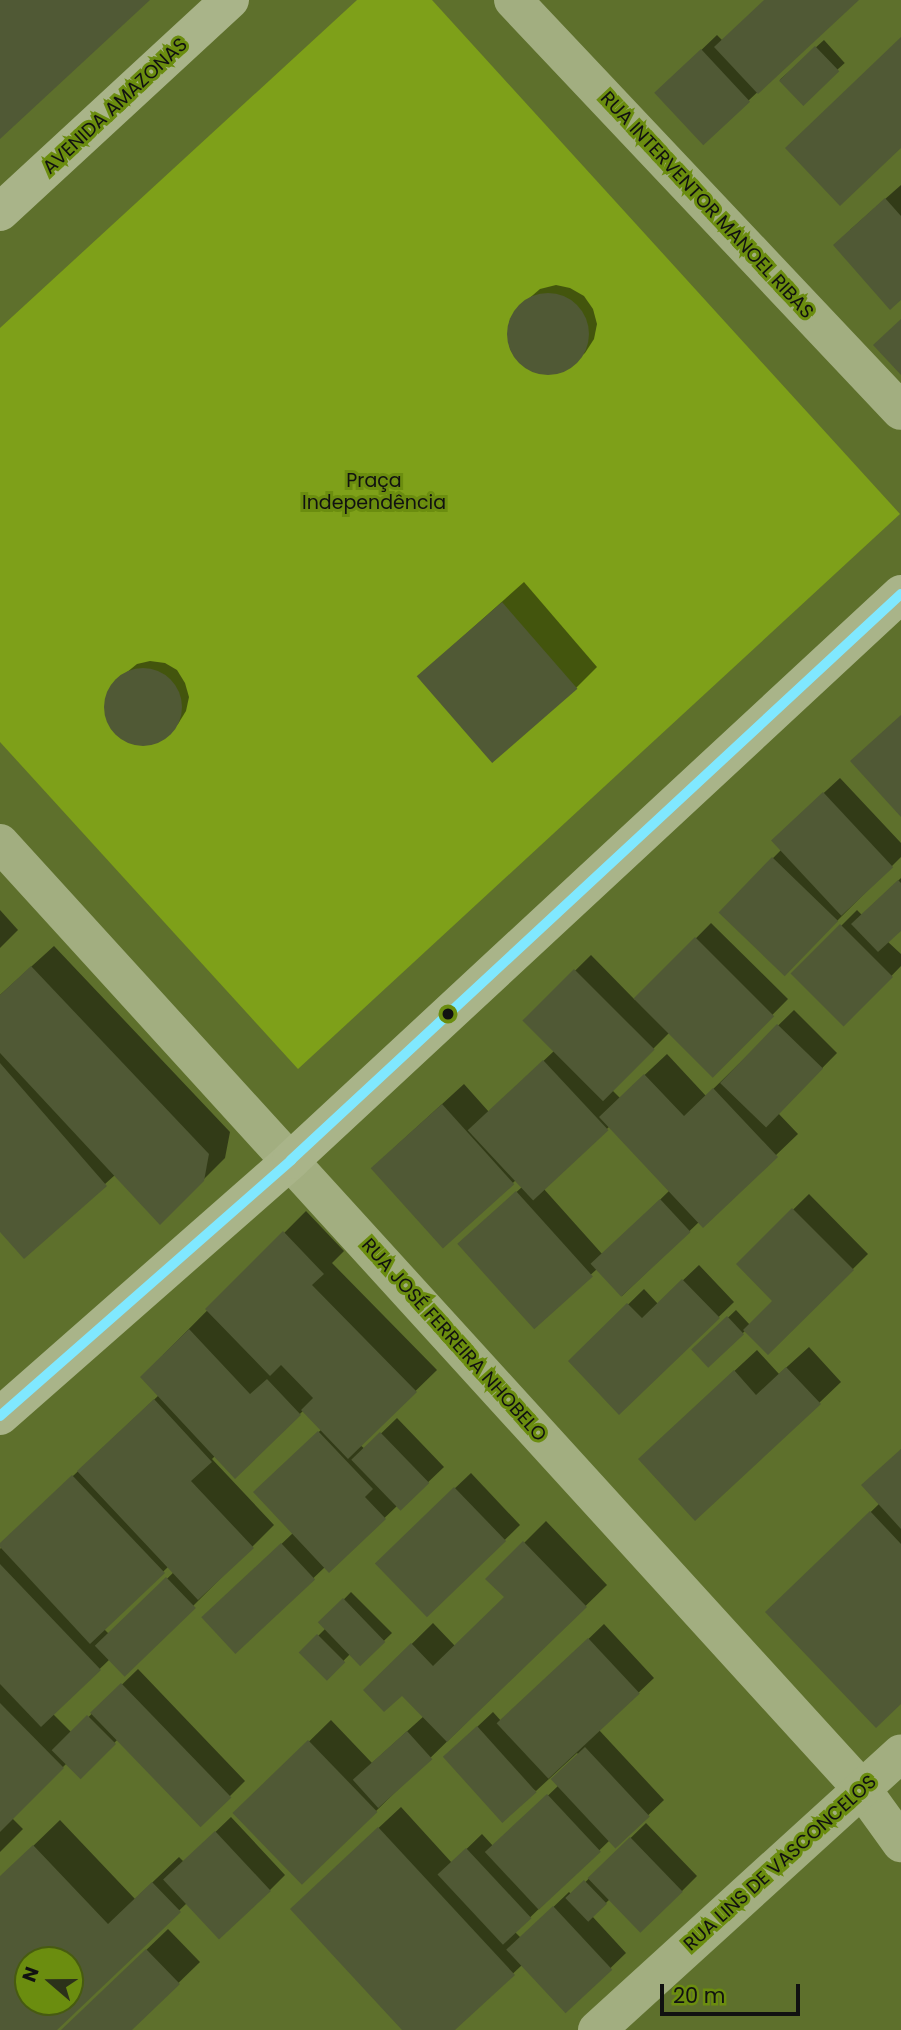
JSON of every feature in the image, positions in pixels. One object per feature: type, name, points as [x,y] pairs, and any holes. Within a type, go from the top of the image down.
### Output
[{"type":"street","name":"AVENIDA AMAZONAS","points":[[0,212],[230,0]]},
{"type":"street","name":"RUA INTERVENTOR MANOEL RIBAS","points":[[513,0],[901,411]]},
{"type":"street","points":[[0,1416],[291,1160],[901,594]]},
{"type":"street","name":"RUA JOSÉ FERREIRA NHOBELO","points":[[0,844],[862,1789],[901,1843]]},
{"type":"street","name":"RUA LINS DE VASCONCELOS","points":[[597,2030],[901,1754]]},
{"type":"green space","name":"Praça Independência","points":[[357,0],[432,0],[900,514],[298,1069],[0,742],[0,328]]},
{"type":"building","points":[[0,0],[150,0],[0,139]]},
{"type":"building","points":[[764,0],[859,0],[758,94],[714,47]]},
{"type":"building","points":[[901,37],[901,148],[840,206],[785,148]]},
{"type":"building","points":[[815,46],[839,71],[803,106],[779,81]]},
{"type":"building","points":[[701,49],[750,102],[703,145],[654,93]]},
{"type":"building","points":[[885,198],[901,216],[901,300],[890,310],[833,245]]},
{"type":"building","points":[[548,293],[564,296],[577,305],[586,318],[589,334],[586,350],[577,363],[564,372],[548,375],[532,372],[519,363],[510,350],[507,334],[510,318],[519,305],[532,296]]},
{"type":"building","points":[[901,319],[901,375],[873,345]]},
{"type":"building","points":[[502,602],[577,689],[492,763],[417,676]]},
{"type":"building","points":[[143,668],[158,671],[170,680],[179,692],[182,707],[179,722],[170,734],[158,743],[143,746],[128,743],[116,734],[107,722],[104,707],[107,692],[116,680],[128,671]]},
{"type":"building","points":[[901,715],[901,817],[850,761]]},
{"type":"building","points":[[823,792],[893,867],[841,916],[771,840]]},
{"type":"building","points":[[772,857],[838,921],[785,976],[719,912]]},
{"type":"building","points":[[898,880],[901,883],[901,931],[878,952],[851,924]]},
{"type":"building","points":[[840,924],[893,977],[844,1027],[791,973]]},
{"type":"building","points":[[695,937],[774,1016],[713,1078],[633,999]]},
{"type":"building","points":[[31,966],[209,1154],[204,1181],[160,1225],[0,1053],[0,995]]},
{"type":"building","points":[[574,969],[655,1050],[603,1101],[522,1021]]},
{"type":"building","points":[[777,1024],[823,1068],[766,1127],[720,1083]]},
{"type":"building","points":[[543,1060],[608,1130],[533,1200],[468,1130]]},
{"type":"building","points":[[0,1063],[107,1186],[24,1259],[0,1232]]},
{"type":"building","points":[[644,1074],[684,1116],[713,1088],[778,1157],[703,1228],[599,1117]]},
{"type":"building","points":[[442,1104],[514,1184],[443,1248],[371,1168]]},
{"type":"building","points":[[516,1191],[593,1276],[534,1329],[457,1244]]},
{"type":"building","points":[[660,1199],[691,1232],[621,1297],[591,1264]]},
{"type":"building","points":[[792,1208],[854,1270],[768,1355],[743,1330],[772,1301],[736,1264]]},
{"type":"building","points":[[283,1231],[324,1274],[312,1285],[417,1392],[348,1459],[301,1410],[313,1398],[281,1365],[270,1376],[205,1309]]},
{"type":"building","points":[[682,1279],[720,1318],[619,1415],[568,1361],[627,1303],[642,1318]]},
{"type":"building","points":[[727,1316],[744,1334],[708,1368],[691,1349]]},
{"type":"building","points":[[189,1329],[250,1394],[267,1379],[301,1415],[235,1479],[140,1377]]},
{"type":"building","points":[[786,1367],[821,1404],[695,1521],[638,1459],[734,1370],[756,1395]]},
{"type":"building","points":[[154,1399],[212,1462],[191,1481],[254,1548],[198,1600],[77,1471]]},
{"type":"building","points":[[318,1431],[373,1489],[365,1497],[386,1519],[329,1573],[253,1492]]},
{"type":"building","points":[[380,1432],[429,1483],[401,1511],[351,1460]]},
{"type":"building","points":[[901,1449],[901,1529],[861,1485]]},
{"type":"building","points":[[72,1475],[165,1573],[90,1644],[0,1547],[0,1543]]},
{"type":"building","points":[[454,1487],[506,1541],[427,1617],[375,1563]]},
{"type":"building","points":[[870,1511],[901,1544],[901,1704],[876,1728],[765,1612]]},
{"type":"building","points":[[523,1541],[587,1607],[447,1742],[402,1696],[384,1712],[363,1690],[411,1643],[433,1666],[504,1597],[485,1579]]},
{"type":"building","points":[[281,1543],[315,1580],[235,1654],[201,1617]]},
{"type":"building","points":[[0,1564],[101,1670],[41,1727],[0,1684]]},
{"type":"building","points":[[166,1577],[196,1608],[125,1677],[95,1646]]},
{"type":"building","points":[[343,1598],[385,1642],[360,1666],[318,1622]]},
{"type":"building","points":[[317,1634],[345,1662],[327,1681],[299,1652]]},
{"type":"building","points":[[588,1638],[640,1694],[548,1779],[497,1723]]},
{"type":"building","points":[[121,1683],[231,1797],[201,1827],[90,1713]]},
{"type":"building","points":[[0,1703],[64,1768],[0,1832]]},
{"type":"building","points":[[87,1715],[116,1744],[81,1779],[52,1750]]},
{"type":"building","points":[[477,1726],[537,1792],[502,1823],[443,1757]]},
{"type":"building","points":[[407,1731],[432,1759],[378,1808],[353,1780]]},
{"type":"building","points":[[308,1740],[377,1812],[302,1885],[232,1813]]},
{"type":"building","points":[[585,1747],[650,1816],[615,1849],[551,1779]]},
{"type":"building","points":[[547,1794],[601,1852],[539,1910],[485,1852]]},
{"type":"building","points":[[378,1827],[515,1975],[455,2030],[402,2030],[290,1909]]},
{"type":"building","points":[[215,1831],[271,1891],[219,1939],[163,1879]]},
{"type":"building","points":[[630,1837],[683,1892],[640,1933],[588,1878]]},
{"type":"building","points":[[33,1845],[108,1924],[152,1882],[181,1912],[84,2004],[84,1946],[14,1946],[14,2016],[72,2016],[57,2030],[0,2030],[0,1876]]},
{"type":"building","points":[[466,1848],[531,1918],[503,1945],[437,1875]]},
{"type":"building","points":[[584,1880],[607,1904],[588,1922],[565,1898]]},
{"type":"building","points":[[553,1906],[612,1970],[566,2013],[506,1950]]},
{"type":"building","points":[[146,1949],[180,1984],[132,2030],[61,2030],[76,2016],[84,2016],[84,2008]]},
{"type":"transit line","points":[[0,1416],[291,1160],[901,594]]}]
